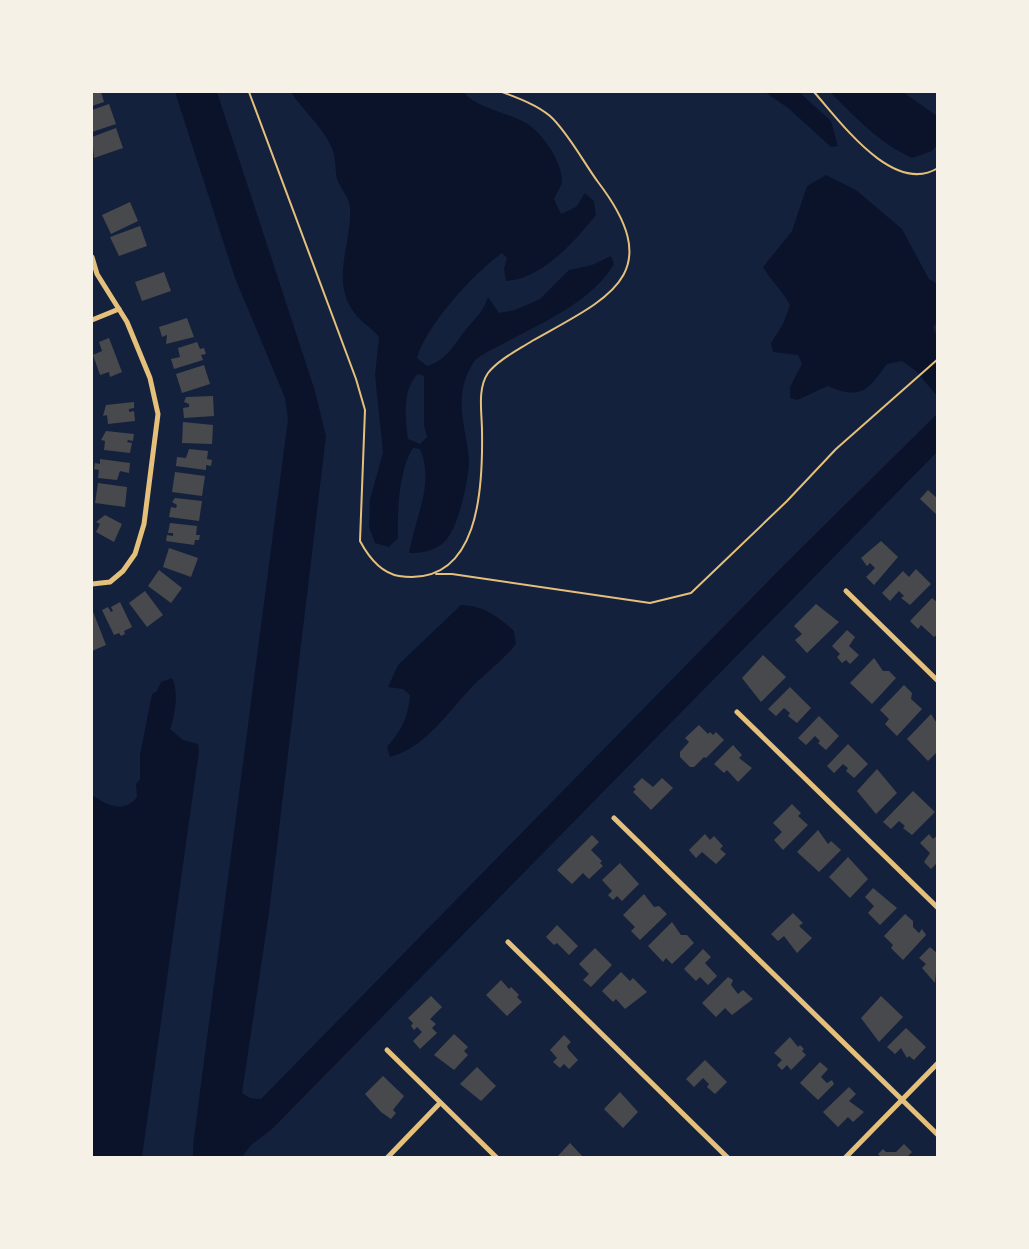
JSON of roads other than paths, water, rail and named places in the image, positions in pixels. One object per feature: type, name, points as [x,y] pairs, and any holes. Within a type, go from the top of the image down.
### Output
[{"type":"street","points":[[92,257],[97,274],[119,309],[150,378],[158,414],[144,524],[135,554],[123,571],[110,582],[92,584]]},
{"type":"street","points":[[92,320],[119,309]]},
{"type":"street","points":[[846,591],[938,681]]},
{"type":"street","points":[[736,712],[938,908]]},
{"type":"street","points":[[614,818],[938,1135]]},
{"type":"street","points":[[508,942],[728,1158]]},
{"type":"street","points":[[387,1050],[497,1158]]},
{"type":"street","points":[[845,1158],[938,1063]]},
{"type":"street","points":[[387,1158],[440,1103]]},
{"type":"water","points":[[175,92],[217,92],[315,391],[326,436],[269,913],[242,1093],[250,1098],[261,1099],[784,565],[937,414],[937,452],[271,1130],[251,1145],[242,1157],[193,1157],[193,1145],[288,419],[285,398],[235,278]]},
{"type":"water","points":[[291,92],[463,92],[477,103],[518,119],[539,133],[559,166],[562,182],[554,199],[561,214],[576,207],[585,193],[594,201],[596,215],[567,247],[532,274],[506,281],[504,269],[507,258],[502,253],[478,273],[441,315],[422,345],[417,358],[427,366],[440,360],[449,352],[481,312],[488,297],[499,313],[515,310],[540,299],[569,270],[592,265],[611,256],[614,264],[602,280],[570,307],[476,359],[464,382],[462,397],[469,461],[463,500],[453,529],[446,541],[420,553],[409,553],[425,488],[424,462],[420,449],[413,448],[402,479],[398,538],[389,547],[375,543],[369,527],[370,499],[383,453],[375,375],[379,337],[358,318],[344,290],[343,276],[350,204],[337,179],[334,154],[320,128]],"holes":[[[418,374],[424,376],[424,425],[427,437],[420,444],[408,439],[406,404],[413,380]]]},
{"type":"water","points":[[765,92],[799,92],[831,121],[838,146],[831,147],[788,108]]},
{"type":"water","points":[[830,92],[903,92],[937,116],[937,145],[932,151],[912,158],[878,137]]},
{"type":"water","points":[[826,175],[856,190],[902,229],[929,279],[937,284],[937,322],[933,327],[937,337],[937,396],[916,371],[902,361],[887,364],[868,387],[856,392],[828,386],[797,400],[790,398],[790,387],[802,364],[798,355],[773,352],[771,343],[783,324],[790,305],[763,267],[792,231],[807,186]]},
{"type":"water","points":[[461,605],[477,607],[496,616],[514,631],[516,644],[466,693],[427,736],[404,752],[390,757],[387,747],[403,723],[410,695],[403,689],[388,687],[398,665]]},
{"type":"water","points":[[172,678],[176,703],[170,729],[183,740],[198,744],[199,751],[142,1157],[92,1157],[92,795],[115,806],[127,805],[137,797],[136,784],[140,779],[140,755],[152,694],[157,691],[161,682]]}]
